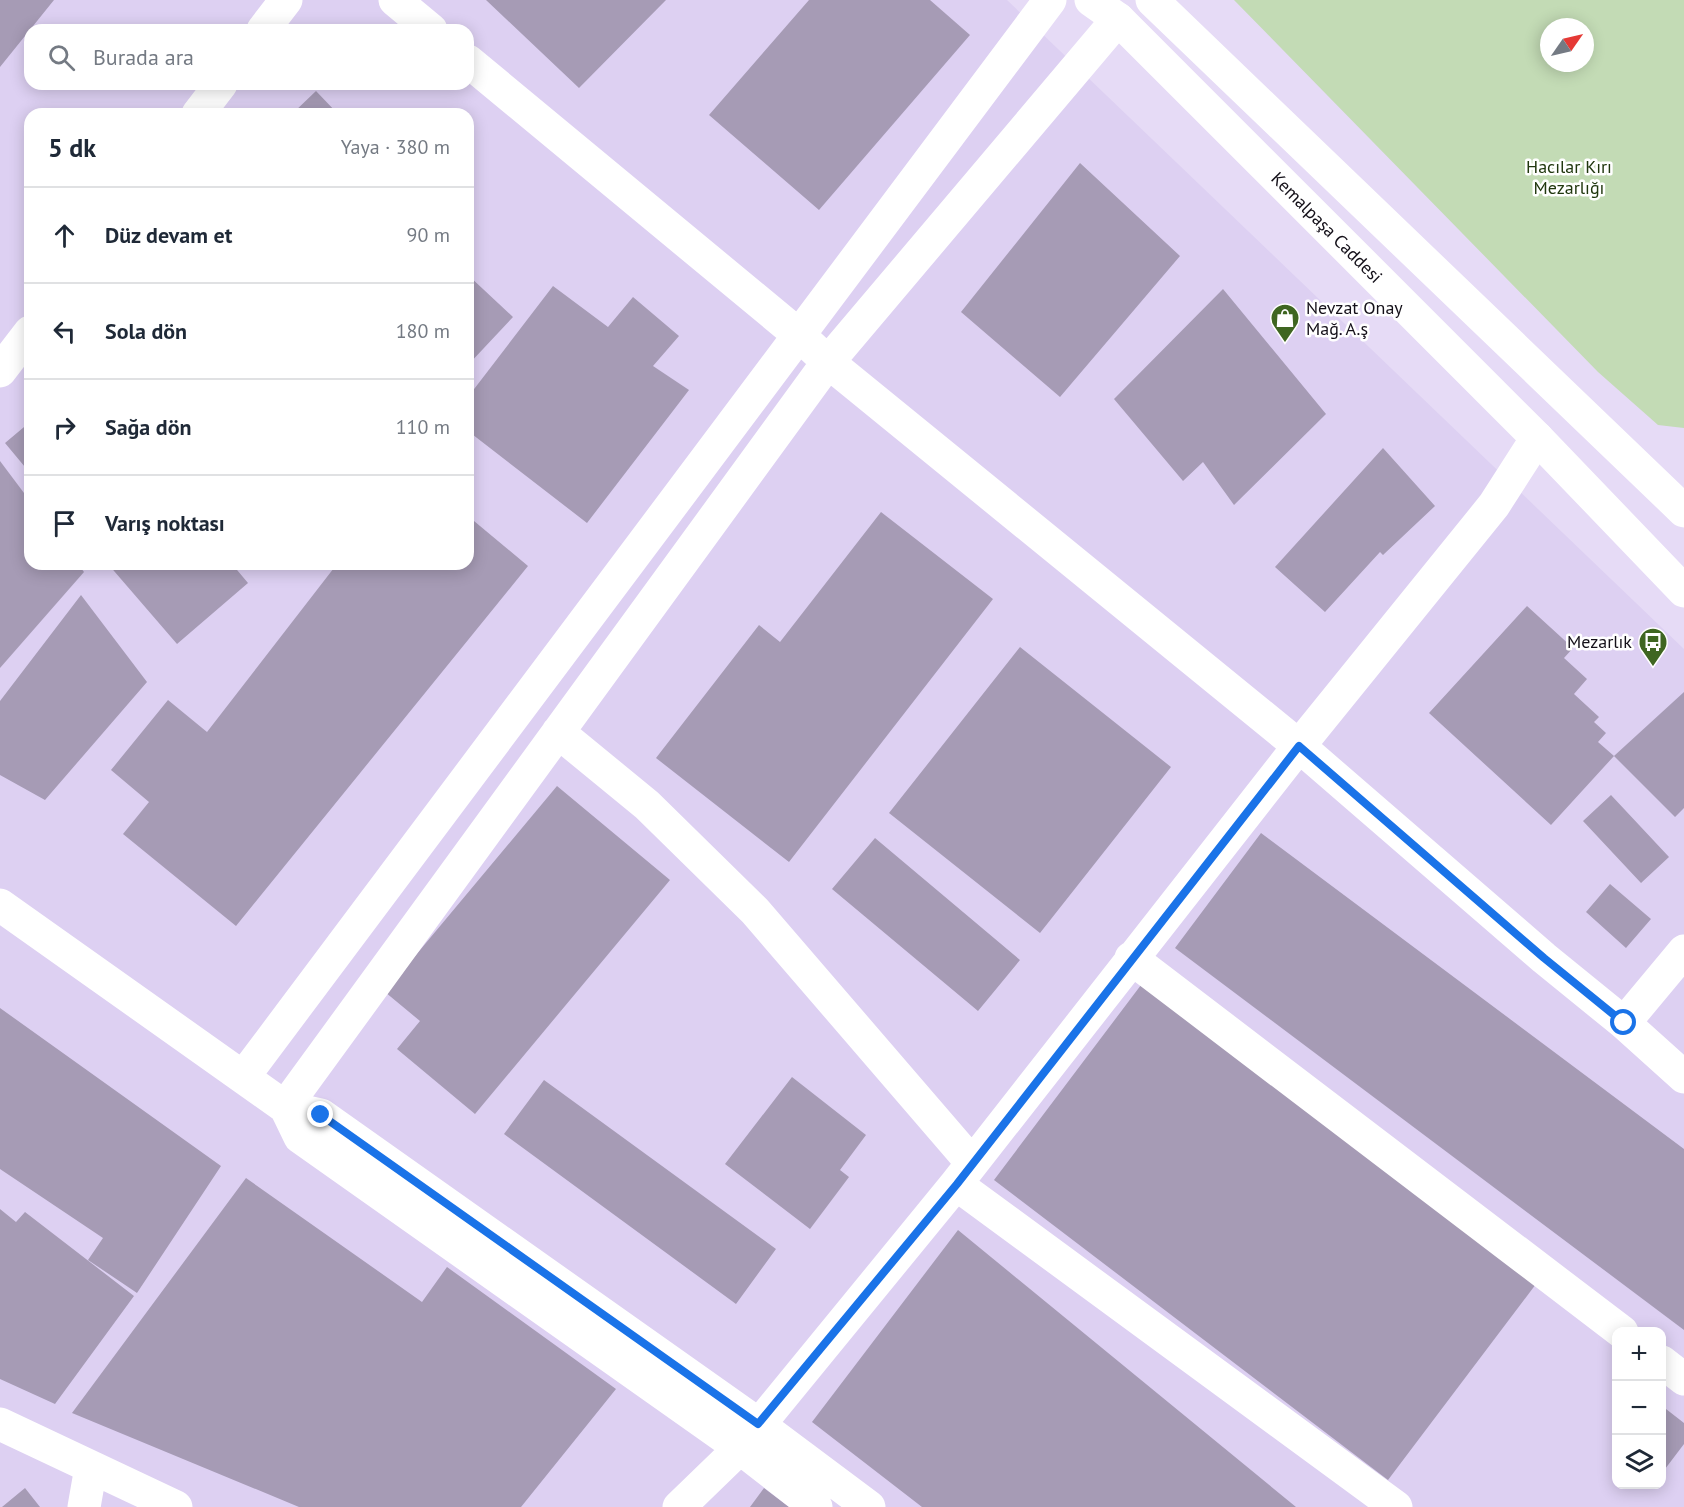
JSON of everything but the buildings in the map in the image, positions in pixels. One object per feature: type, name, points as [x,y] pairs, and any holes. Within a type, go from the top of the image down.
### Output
[{"type":"street","points":[[268,24],[286,0]]},
{"type":"street","points":[[395,0],[424,24]]},
{"type":"street","points":[[244,1076],[1050,0]]},
{"type":"street","name":"Kemalpaşa Caddesi","points":[[1090,0],[1118,19],[1537,438],[1684,591]]},
{"type":"street","points":[[1152,0],[1684,511]]},
{"type":"street","points":[[285,1107],[828,362],[1118,19]]},
{"type":"street","points":[[474,66],[800,336],[828,362],[1299,746],[1544,958],[1624,1023],[1684,1077]]},
{"type":"street","points":[[203,108],[216,90]]},
{"type":"street","points":[[0,371],[24,340]]},
{"type":"street","points":[[679,1507],[749,1436],[964,1174],[1131,958],[1494,505],[1537,438]]},
{"type":"street","points":[[558,732],[646,805],[755,911],[964,1174],[1396,1507]]},
{"type":"street","points":[[0,905],[285,1107],[321,1115],[749,1436],[869,1507]]},
{"type":"street","points":[[1131,958],[1615,1327]]},
{"type":"street","points":[[1624,1023],[1680,963]]},
{"type":"street","points":[[1666,1365],[1684,1379]]},
{"type":"street","points":[[0,1424],[176,1507]]},
{"type":"street","points":[[749,1436],[816,1507]]},
{"type":"street","points":[[84,1507],[91,1467]]},
{"type":"shaded area","points":[[0,0],[1007,0],[1684,649],[1684,1507],[0,1507]]},
{"type":"green space","name":"Hacılar Kırı Mezarlığı","points":[[1234,0],[1684,0],[1684,428],[1658,425],[1598,372]]},
{"type":"place","name":"Nevzat Onay Mağ. A.ş","points":[[1285,344]]},
{"type":"place","name":"Mezarlık","points":[[1653,668]]},
{"type":"route","points":[[321,1115],[758,1424],[957,1184],[1131,958],[1299,746],[1544,958],[1624,1023]]}]
